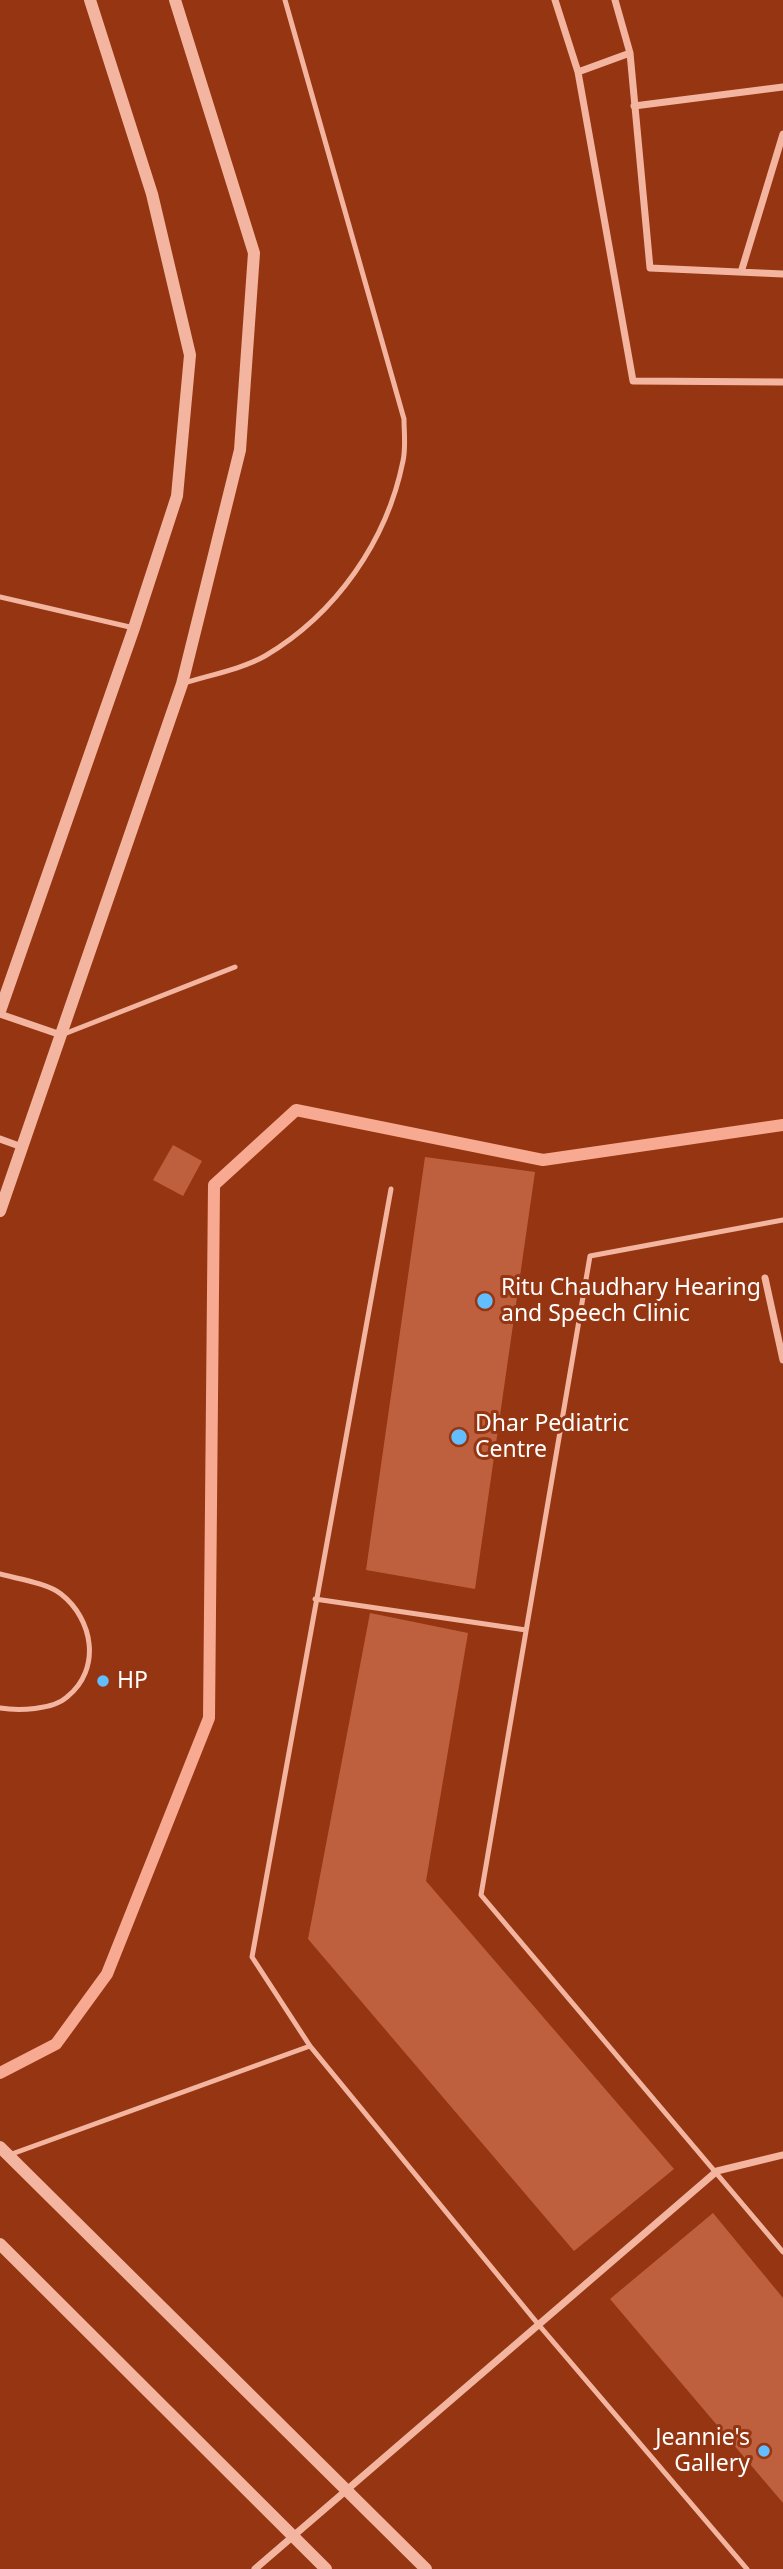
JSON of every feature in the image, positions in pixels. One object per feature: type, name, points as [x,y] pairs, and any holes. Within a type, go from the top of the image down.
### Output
[{"type":"street","points":[[61,1035],[0,1013],[177,496],[190,355],[152,194],[90,0]]},
{"type":"street","points":[[0,1211],[182,684],[240,450],[254,254],[175,0]]},
{"type":"street","points":[[555,0],[578,72],[633,381],[783,382]]},
{"type":"street","points":[[615,0],[630,53],[650,268],[742,270],[783,274]]},
{"type":"street","points":[[578,72],[630,53]]},
{"type":"street","points":[[634,106],[783,87]]},
{"type":"street","points":[[742,270],[783,134]]},
{"type":"street","points":[[0,1139],[22,1147]]},
{"type":"street","points":[[765,1278],[783,1360]]},
{"type":"street","points":[[4,2151],[426,2569]]},
{"type":"street","points":[[256,2569],[717,2171],[783,2155]]},
{"type":"street","points":[[0,2244],[326,2569]]},
{"type":"lane","points":[[182,684],[263,657],[307,627],[355,575],[388,509],[404,460],[404,419],[285,0]]},
{"type":"lane","points":[[0,597],[134,628]]},
{"type":"lane","points":[[61,1035],[235,967]]},
{"type":"lane","points":[[391,1189],[252,1957],[310,2046],[538,2324],[747,2569]]},
{"type":"lane","points":[[783,1220],[590,1256],[481,1895],[783,2252]]},
{"type":"lane","points":[[0,1574],[58,1592],[79,1611],[90,1638],[85,1671],[67,1698],[23,1712],[0,1708]]},
{"type":"lane","points":[[315,1599],[526,1630]]},
{"type":"lane","points":[[4,2151],[310,2046]]},
{"type":"building","points":[[173,1145],[202,1161],[183,1196],[153,1180]]},
{"type":"building","points":[[425,1157],[535,1172],[475,1589],[366,1570]]},
{"type":"building","points":[[370,1613],[468,1633],[426,1881],[674,2169],[574,2251],[308,1939]]},
{"type":"building","points":[[713,2213],[783,2298],[783,2503],[610,2299]]},
{"type":"waterway","points":[[0,2073],[56,2044],[107,1974],[209,1718],[214,1185],[296,1110],[543,1160],[783,1125]]},
{"type":"place","name":"Ritu Chaudhary Hearing and Speech Clinic","points":[[485,1301]]},
{"type":"place","name":"Dhar Pediatric Centre","points":[[459,1437]]},
{"type":"place","name":"HP","points":[[103,1681]]},
{"type":"place","name":"Jeannie's Gallery","points":[[764,2451]]}]
